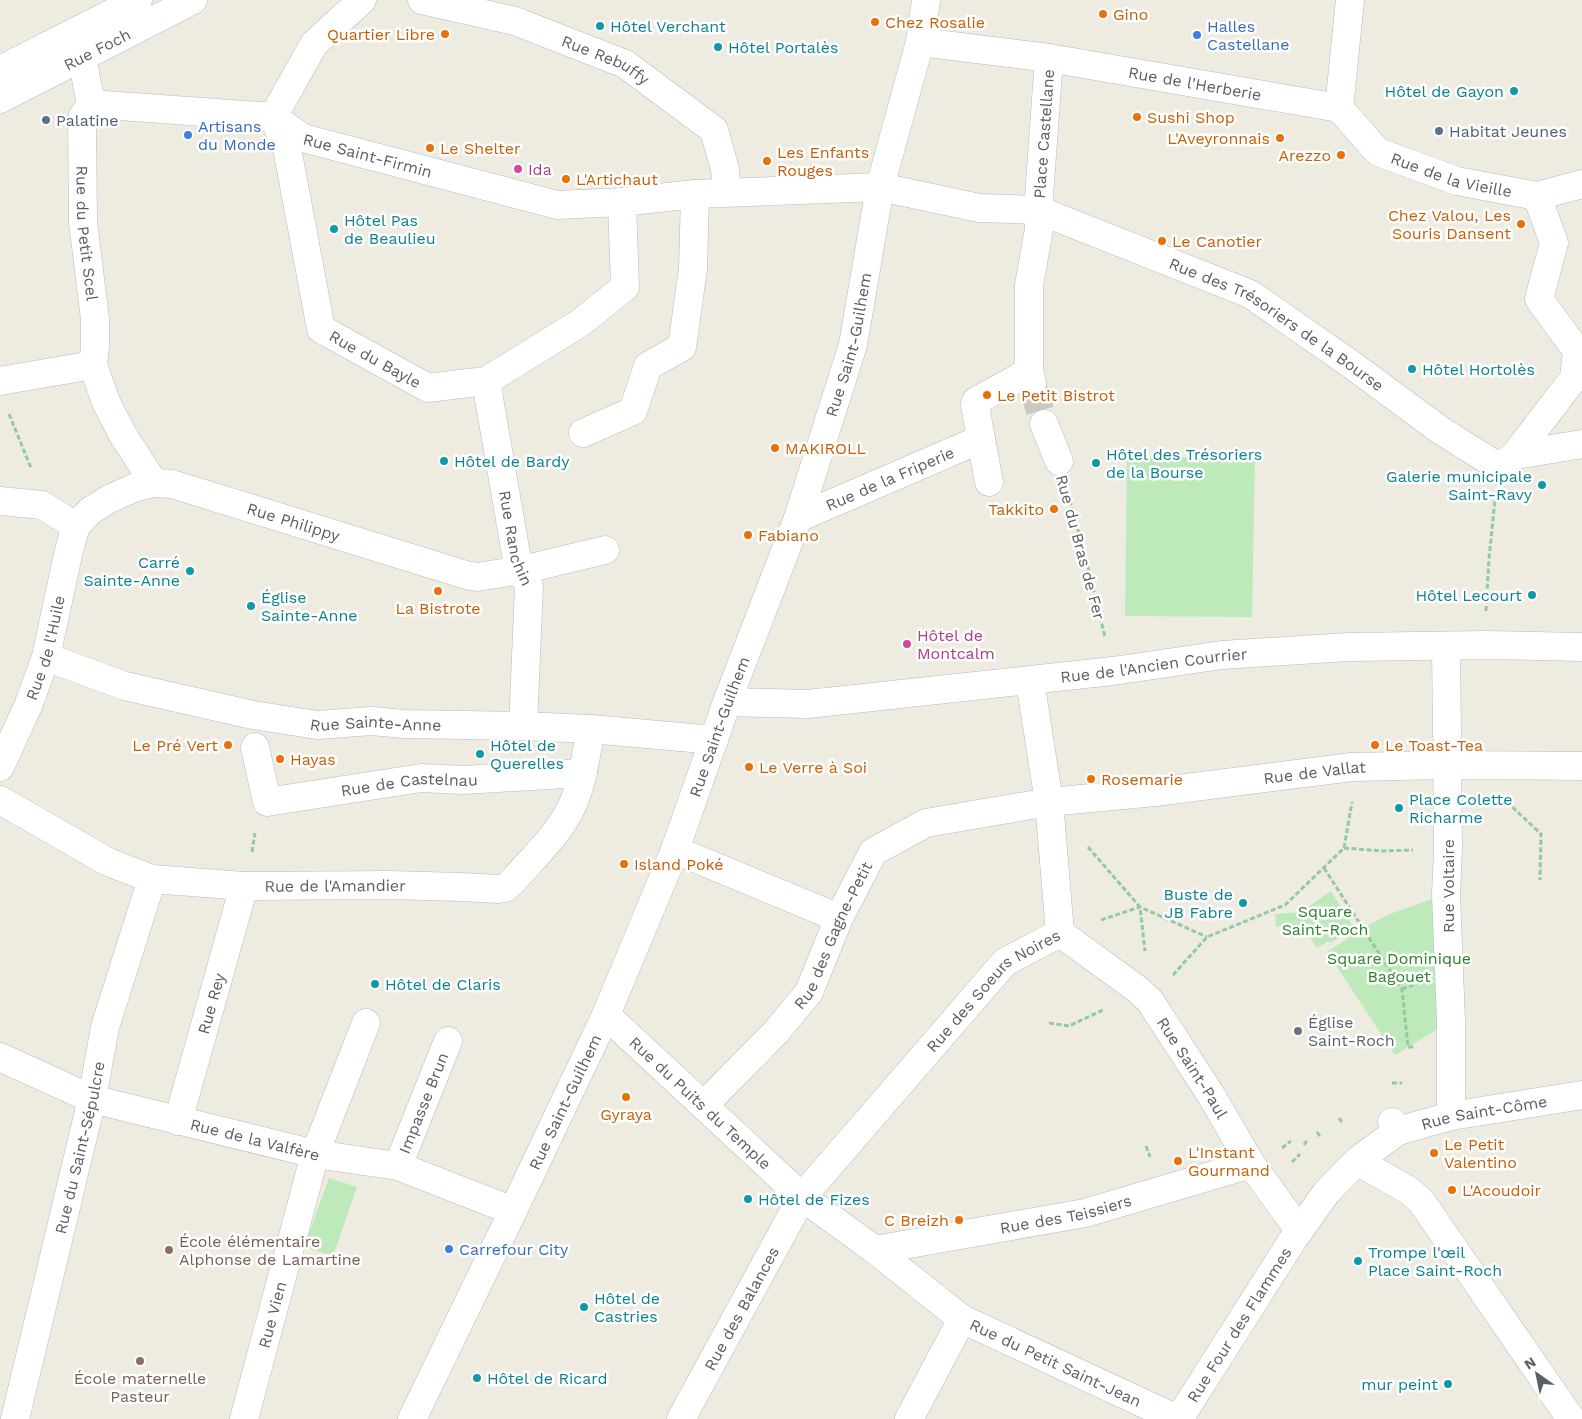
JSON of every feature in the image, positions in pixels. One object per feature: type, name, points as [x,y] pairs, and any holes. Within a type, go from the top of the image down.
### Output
[{"type":"street","name":"Rue Foch","points":[[0,70],[138,0]]},
{"type":"street","name":"Rue Foch","points":[[0,99],[193,0]]},
{"type":"street","points":[[82,58],[91,104],[273,117],[314,44],[362,0]]},
{"type":"street","name":"Rue Rebuffy","points":[[422,0],[518,11],[625,64],[714,130],[725,169],[728,192]]},
{"type":"street","name":"Rue Saint-Guilhem","points":[[412,1419],[606,1014],[675,850],[727,702],[798,518],[853,345],[880,187],[920,42],[926,0]]},
{"type":"street","points":[[1339,108],[1350,0]]},
{"type":"street","name":"Place Castellane","points":[[728,192],[880,187],[979,208],[1038,210],[1049,58],[920,42]]},
{"type":"street","name":"Rue de l'Herberie","points":[[1049,58],[1339,108]]},
{"type":"street","name":"Rue du Petit Scel","points":[[91,104],[82,118],[82,222],[95,319],[93,365]]},
{"type":"street","name":"Rue de la Vieille","points":[[1339,108],[1378,152],[1457,181],[1537,196],[1582,184]]},
{"type":"street","name":"Rue Saint-Firmin","points":[[273,117],[303,138],[557,205],[622,202],[728,192]]},
{"type":"street","name":"Rue du Bayle","points":[[273,117],[287,148],[320,329],[428,388],[486,381],[580,323],[625,287],[622,202]]},
{"type":"street","points":[[582,433],[633,411],[648,366],[682,347],[693,269],[695,194]]},
{"type":"street","points":[[1507,461],[1574,378],[1577,350],[1539,299],[1554,243],[1537,196]]},
{"type":"street","points":[[989,482],[975,406],[976,401],[1020,377],[1030,376],[1029,285],[1039,229],[1038,210]]},
{"type":"street","name":"Rue des Trésoriers de la Bourse","points":[[1038,210],[1250,294],[1352,365],[1440,430],[1507,461]]},
{"type":"street","points":[[0,381],[93,365],[106,402],[123,435],[154,483]]},
{"type":"street","name":"Rue Ranchin","points":[[486,381],[517,560],[529,586],[523,726]]},
{"type":"street","name":"Rue du Bras de Fer","points":[[1044,424],[1059,461]]},
{"type":"street","name":"Rue de la Friperie","points":[[798,518],[981,440]]},
{"type":"street","points":[[1507,461],[1582,444]]},
{"type":"street","name":"Rue Philippy","points":[[76,526],[90,511],[109,499],[136,487],[154,483],[172,484],[466,576],[477,577],[522,570],[605,550]]},
{"type":"street","points":[[0,501],[42,505],[76,526]]},
{"type":"street","name":"Rue de l'Huile","points":[[0,767],[28,706],[46,657],[76,526]]},
{"type":"street","name":"Rue de l'Ancien Courrier","points":[[727,702],[808,704],[1030,681],[1222,655],[1348,647],[1485,645],[1582,647]]},
{"type":"street","name":"Rue Voltaire","points":[[1446,647],[1453,753],[1446,894],[1451,1021],[1451,1116]]},
{"type":"street","name":"Rue Sainte-Anne","points":[[46,657],[125,686],[253,715],[317,725],[372,721],[404,724],[523,726],[591,729],[714,740]]},
{"type":"street","name":"Rue des Soeurs Noires","points":[[802,1197],[1005,962],[1060,933],[1049,802],[1030,681]]},
{"type":"street","name":"Rue de l'Amandier","points":[[0,800],[108,862],[152,879],[244,886],[389,885],[498,890],[505,888],[512,882],[562,824],[571,809],[583,773],[591,729]]},
{"type":"street","name":"Rue de Castelnau","points":[[255,747],[267,802],[421,778],[464,780],[583,773]]},
{"type":"street","name":"Rue de Vallat","points":[[1049,802],[1155,792],[1358,767],[1453,753],[1582,766]]},
{"type":"street","name":"Rue des Gagne-Petit","points":[[704,1105],[776,1032],[809,992],[839,918],[873,852],[926,823],[1049,802]]},
{"type":"street","points":[[675,850],[839,918]]},
{"type":"street","name":"Rue du Saint-Sépulcre","points":[[15,1419],[92,1099],[105,1027],[152,879]]},
{"type":"street","name":"Rue Rey","points":[[178,1121],[244,886]]},
{"type":"street","name":"Rue Saint-Paul","points":[[1060,933],[1144,995],[1211,1095],[1251,1164],[1299,1230]]},
{"type":"street","name":"Rue du Puits du Temple","points":[[606,1014],[802,1197],[875,1250],[962,1320]]},
{"type":"street","name":"Rue Vien","points":[[244,1419],[315,1154],[366,1023]]},
{"type":"street","name":"Impasse Brun","points":[[398,1166],[448,1041]]},
{"type":"street","name":"Rue de la Valfère","points":[[0,1057],[92,1099],[315,1154],[398,1166],[513,1211]]},
{"type":"street","name":"Rue Saint-Côme","points":[[1395,1126],[1582,1095]]},
{"type":"street","name":"Rue Four des Flammes","points":[[1178,1419],[1299,1230],[1326,1193],[1395,1126]]},
{"type":"street","points":[[1358,1162],[1408,1190],[1421,1201],[1571,1419]]},
{"type":"street","name":"Rue des Teissiers","points":[[875,1250],[1085,1213],[1251,1164]]},
{"type":"street","name":"Rue des Balances","points":[[681,1419],[802,1197]]},
{"type":"street","points":[[908,1419],[962,1320]]},
{"type":"street","name":"Rue du Petit Saint-Jean","points":[[962,1320],[1178,1419]]},
{"type":"path","points":[[6,407],[33,472]]},
{"type":"path","name":"Rue du Bras de Fer","points":[[1059,461],[1089,571],[1113,671]]},
{"type":"path","points":[[1485,645],[1489,558],[1507,461]]},
{"type":"path","points":[[1453,753],[1541,834],[1540,880]]},
{"type":"path","points":[[1049,1023],[1070,1026],[1120,1002],[1144,995],[1207,937],[1285,905],[1344,848],[1358,767]]},
{"type":"path","points":[[251,856],[256,827]]},
{"type":"path","points":[[1088,847],[1140,907],[1207,937]]},
{"type":"path","points":[[1344,848],[1382,851],[1448,849]]},
{"type":"path","points":[[1324,868],[1402,989],[1408,1047],[1418,1046]]},
{"type":"path","points":[[1060,933],[1140,907]]},
{"type":"path","points":[[1140,907],[1144,995]]},
{"type":"path","points":[[1392,1083],[1402,1083]]},
{"type":"path","points":[[1339,1118],[1342,1123]]},
{"type":"path","points":[[1317,1132],[1321,1138]]},
{"type":"path","points":[[1304,1145],[1308,1139]]},
{"type":"path","points":[[1278,1151],[1291,1141]]},
{"type":"green space","points":[[1127,457],[1255,458],[1252,617],[1125,616]]},
{"type":"green space","name":"Square Saint-Roch","points":[[1331,891],[1354,928],[1330,943],[1328,941],[1317,948],[1302,925],[1276,927],[1275,914],[1301,912]]},
{"type":"green space","name":"Square Dominique Bagouet","points":[[1446,894],[1451,1021],[1395,1055],[1327,952],[1363,928],[1390,914]]},
{"type":"green space","points":[[329,1178],[357,1187],[333,1256],[304,1247]]},
{"type":"tunnel","points":[[1032,384],[1044,424]]},
{"type":"place","name":"Gino","points":[[1103,14]]},
{"type":"place","name":"Chez Rosalie","points":[[875,22]]},
{"type":"place","name":"Hôtel Verchant","points":[[600,26]]},
{"type":"place","name":"Quartier Libre","points":[[445,34]]},
{"type":"place","name":"Halles Castellane","points":[[1197,35]]},
{"type":"place","name":"Hôtel Portalès","points":[[718,47]]},
{"type":"place","name":"Hôtel de Gayon","points":[[1514,91]]},
{"type":"place","name":"Sushi Shop","points":[[1137,117]]},
{"type":"place","name":"Palatine","points":[[46,120]]},
{"type":"place","name":"Habitat Jeunes","points":[[1439,131]]},
{"type":"place","name":"Artisans du Monde","points":[[188,135]]},
{"type":"place","name":"L'Aveyronnais","points":[[1280,138]]},
{"type":"place","name":"Le Shelter","points":[[430,148]]},
{"type":"place","name":"Arezzo","points":[[1341,155]]},
{"type":"place","name":"Les Enfants Rouges","points":[[767,161]]},
{"type":"place","name":"Ida","points":[[518,169]]},
{"type":"place","name":"L'Artichaut","points":[[566,179]]},
{"type":"place","name":"Chez Valou, Les Souris Dansent","points":[[1521,224]]},
{"type":"place","name":"Hôtel Pas de Beaulieu","points":[[334,229]]},
{"type":"place","name":"Le Canotier","points":[[1162,241]]},
{"type":"place","name":"Hôtel Hortolès","points":[[1412,369]]},
{"type":"place","name":"Le Petit Bistrot","points":[[987,395]]},
{"type":"place","name":"MAKIROLL","points":[[775,448]]},
{"type":"place","name":"Hôtel de Bardy","points":[[444,461]]},
{"type":"place","name":"Hôtel des Trésoriers de la Bourse","points":[[1096,463]]},
{"type":"place","name":"Galerie municipale Saint-Ravy","points":[[1542,485]]},
{"type":"place","name":"Takkito","points":[[1054,509]]},
{"type":"place","name":"Fabiano","points":[[748,535]]},
{"type":"place","name":"Carré Sainte-Anne","points":[[190,571]]},
{"type":"place","name":"La Bistrote","points":[[438,591]]},
{"type":"place","name":"Hôtel Lecourt","points":[[1532,595]]},
{"type":"place","name":"Église Sainte-Anne","points":[[251,606]]},
{"type":"place","name":"Hôtel de Montcalm","points":[[907,644]]},
{"type":"place","name":"Le Pré Vert","points":[[228,745]]},
{"type":"place","name":"Le Toast-Tea","points":[[1375,745]]},
{"type":"place","name":"Hôtel de Querelles","points":[[480,754]]},
{"type":"place","name":"Hayas","points":[[280,759]]},
{"type":"place","name":"Le Verre à Soi","points":[[749,767]]},
{"type":"place","name":"Rosemarie","points":[[1091,779]]},
{"type":"place","name":"Place Colette Richarme","points":[[1399,808]]},
{"type":"place","name":"Island Poké","points":[[624,864]]},
{"type":"place","name":"Buste de JB Fabre","points":[[1243,903]]},
{"type":"place","name":"Hôtel de Claris","points":[[375,984]]},
{"type":"place","name":"Église Saint-Roch","points":[[1298,1031]]},
{"type":"place","name":"Gyraya","points":[[626,1097]]},
{"type":"place","name":"Le Petit Valentino","points":[[1434,1153]]},
{"type":"place","name":"L'Instant Gourmand","points":[[1178,1161]]},
{"type":"place","name":"L'Acoudoir","points":[[1452,1190]]},
{"type":"place","name":"Hôtel de Fizes","points":[[748,1199]]},
{"type":"place","name":"C Breizh","points":[[959,1220]]},
{"type":"place","name":"Carrefour City","points":[[449,1249]]},
{"type":"place","name":"École élémentaire Alphonse de Lamartine","points":[[169,1250]]},
{"type":"place","name":"Trompe l'œil Place Saint-Roch","points":[[1358,1261]]},
{"type":"place","name":"Hôtel de Castries","points":[[584,1307]]},
{"type":"place","name":"École maternelle Pasteur","points":[[140,1361]]},
{"type":"place","name":"Hôtel de Ricard","points":[[477,1378]]},
{"type":"place","name":"mur peint","points":[[1448,1384]]}]
